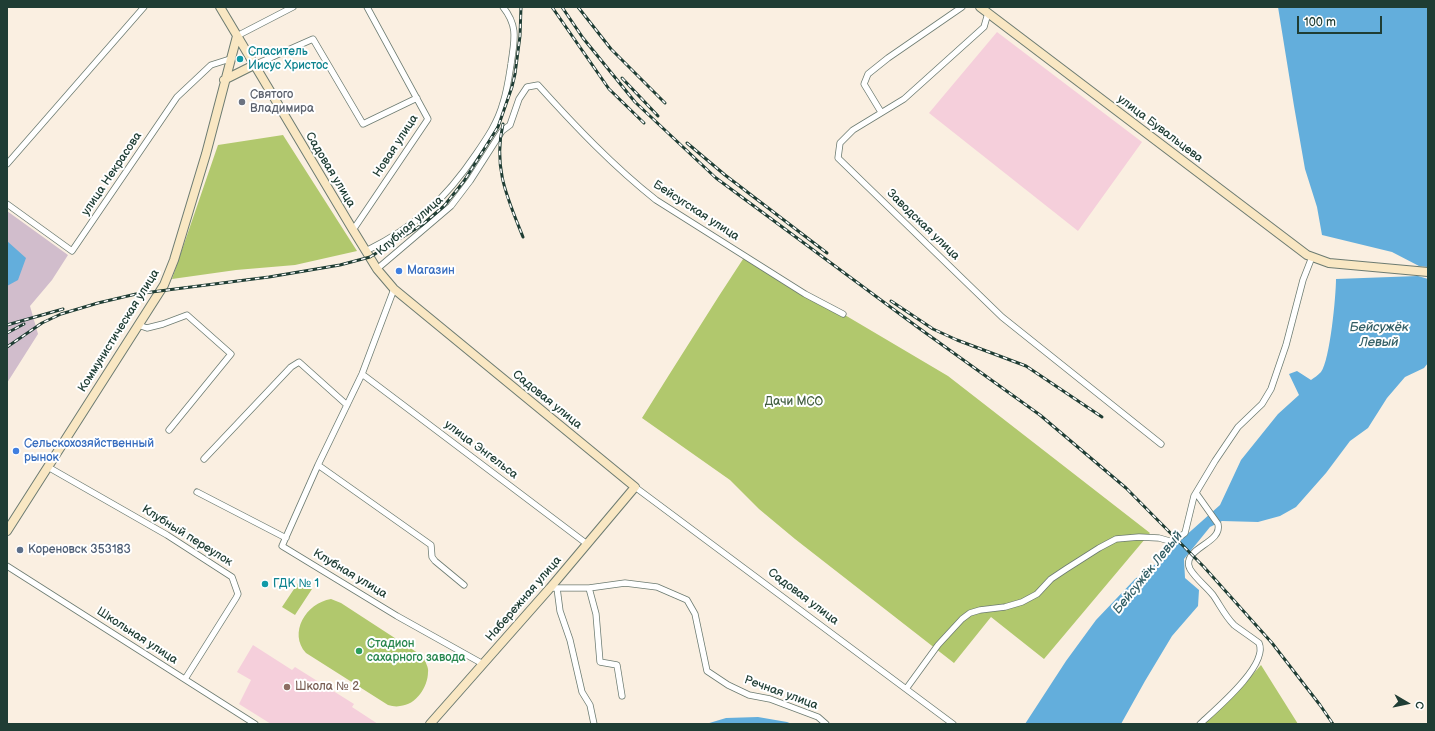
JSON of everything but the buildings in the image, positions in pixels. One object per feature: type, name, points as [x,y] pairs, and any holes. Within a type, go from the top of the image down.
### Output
[{"type":"street","points":[[7,164],[144,7]]},
{"type":"street","name":"Садовая улица","points":[[220,7],[377,269],[394,289],[635,487],[953,724]]},
{"type":"street","points":[[237,36],[294,7]]},
{"type":"street","name":"Новая улица","points":[[353,230],[428,119],[368,7]]},
{"type":"street","points":[[366,251],[405,229],[432,208],[453,187],[490,134],[503,104],[514,40],[514,27],[510,16],[503,7]]},
{"type":"street","points":[[881,112],[864,84],[868,74],[888,58],[962,7]]},
{"type":"street","name":"улица Бувальцева","points":[[980,7],[1301,251],[1329,263],[1426,272]]},
{"type":"street","name":"Заводская улица","points":[[988,13],[984,27],[904,99],[852,130],[840,143],[838,158],[1002,317],[1161,444]]},
{"type":"street","name":"Коммунистическая улица","points":[[7,531],[164,285],[174,260],[206,154],[224,80],[237,36]]},
{"type":"street","points":[[224,80],[313,39],[363,124],[417,98]]},
{"type":"street","name":"улица Некрасова","points":[[7,204],[72,251],[177,97],[211,65],[230,59]]},
{"type":"street","name":"Клубная улица","points":[[377,269],[451,206],[502,131],[510,124],[519,98],[527,87],[538,85]]},
{"type":"street","name":"Бейсугская улица","points":[[538,85],[568,119],[656,200],[805,294],[843,314]]},
{"type":"street","points":[[906,689],[938,645],[962,619],[970,614],[980,610],[1005,607],[1022,602],[1037,594],[1051,579],[1116,539],[1139,537],[1159,538],[1173,542],[1185,533],[1191,504],[1196,493],[1227,442],[1238,427],[1262,404],[1271,389],[1286,345],[1303,280],[1312,257]]},
{"type":"street","points":[[197,492],[286,538],[318,465],[362,374],[394,289]]},
{"type":"street","points":[[138,325],[147,328],[187,315],[231,354],[169,430]]},
{"type":"street","points":[[204,459],[291,367],[299,362],[347,405]]},
{"type":"street","name":"улица Энгельса","points":[[362,374],[587,544]]},
{"type":"street","points":[[318,465],[430,545],[432,557],[435,561],[464,585]]},
{"type":"street","name":"Клубный переулок","points":[[48,467],[167,535],[232,577],[238,594],[185,679]]},
{"type":"street","name":"Набережная улица","points":[[430,724],[483,664],[554,588],[587,544],[635,487]]},
{"type":"street","points":[[1196,493],[1218,524],[1219,528],[1213,539],[1202,546],[1190,558],[1188,561],[1189,568],[1213,595],[1227,617],[1259,643],[1260,647],[1260,655],[1249,675],[1239,688],[1200,724]]},
{"type":"street","name":"Клубная улица","points":[[286,538],[282,546],[397,616],[483,664]]},
{"type":"street","name":"Школьная улица","points":[[7,566],[255,724]]},
{"type":"street","name":"Речная улица","points":[[554,588],[588,588],[625,583],[657,587],[687,600],[695,614],[706,671],[728,685],[749,695],[770,699],[818,717],[826,724]]},
{"type":"street","points":[[554,588],[570,640],[582,692],[590,705],[594,724]]},
{"type":"street","points":[[588,588],[596,614],[600,662],[617,665],[622,696]]},
{"type":"shaded area","points":[[997,32],[1142,142],[1078,231],[929,113]]},
{"type":"shaded area","points":[[7,211],[68,255],[52,280],[30,306],[38,334],[7,383]]},
{"type":"shaded area","name":"Школа № 2","points":[[253,645],[292,670],[295,667],[354,704],[352,707],[378,724],[271,724],[239,704],[251,680],[237,672]]},
{"type":"green space","points":[[283,135],[357,251],[295,265],[236,270],[172,279],[218,145]]},
{"type":"green space","name":"Дачи МСО","points":[[745,256],[948,376],[1150,533],[1044,659],[991,617],[954,663],[795,539],[759,509],[730,480],[642,418]]},
{"type":"green space","points":[[300,580],[312,589],[295,615],[282,607]]},
{"type":"green space","name":"Стадион сахарного завода","points":[[331,599],[341,603],[424,657],[428,669],[426,684],[416,699],[406,705],[388,705],[306,653],[301,645],[299,637],[299,628],[302,620],[314,606]]},
{"type":"green space","points":[[1261,665],[1298,724],[1204,724],[1239,690]]},
{"type":"water","points":[[1278,7],[1428,7],[1428,267],[1419,266],[1392,252],[1322,235],[1317,207],[1305,169]]},
{"type":"water","points":[[7,241],[26,258],[18,280],[7,286]]},
{"type":"water","name":"Бейсужёк Левый","points":[[1418,276],[1428,279],[1428,363],[1424,368],[1405,377],[1387,398],[1368,428],[1350,441],[1326,473],[1296,507],[1280,516],[1258,522],[1222,521],[1210,527],[1184,559],[1185,578],[1199,590],[1198,606],[1172,636],[1121,724],[1025,724],[1066,661],[1096,620],[1135,579],[1168,555],[1174,546],[1220,505],[1241,460],[1278,414],[1299,395],[1289,374],[1297,371],[1311,380],[1321,372],[1330,342],[1334,313],[1336,279]]},
{"type":"water","points":[[758,717],[792,724],[706,724],[726,718]]},
{"type":"railway","points":[[7,347],[42,323],[61,314],[98,303],[136,294],[269,277],[340,265],[370,257],[422,225],[444,206],[464,181],[498,127],[515,74],[520,36],[521,7]]},
{"type":"railway","points":[[552,7],[609,89],[644,123]]},
{"type":"railway","points":[[562,7],[583,38],[635,102],[716,178],[916,326],[1040,415],[1126,488],[1204,567],[1272,643],[1333,724]]},
{"type":"railway","points":[[578,7],[611,49],[665,103]]},
{"type":"railway","points":[[622,78],[658,116]]},
{"type":"railway","points":[[503,124],[500,140],[503,182],[523,237]]},
{"type":"railway","points":[[687,143],[725,175],[827,253]]},
{"type":"railway","points":[[891,301],[933,329],[957,340],[1026,366],[1102,417]]},
{"type":"railway","points":[[7,325],[63,309]]},
{"type":"railway","points":[[7,333],[24,324]]},
{"type":"place","name":"Спаситель Иисус Христос","points":[[240,59]]},
{"type":"place","name":"Святого Владимира","points":[[242,102]]},
{"type":"place","name":"Магазин","points":[[399,271]]},
{"type":"place","name":"Сельскохозяйственный рынок","points":[[16,451]]},
{"type":"place","name":"Кореновск 353183","points":[[20,550]]},
{"type":"place","name":"ГДК № 1","points":[[265,584]]},
{"type":"place","name":"Стадион сахарного завода","points":[[359,651]]},
{"type":"place","name":"Школа № 2","points":[[287,687]]}]
